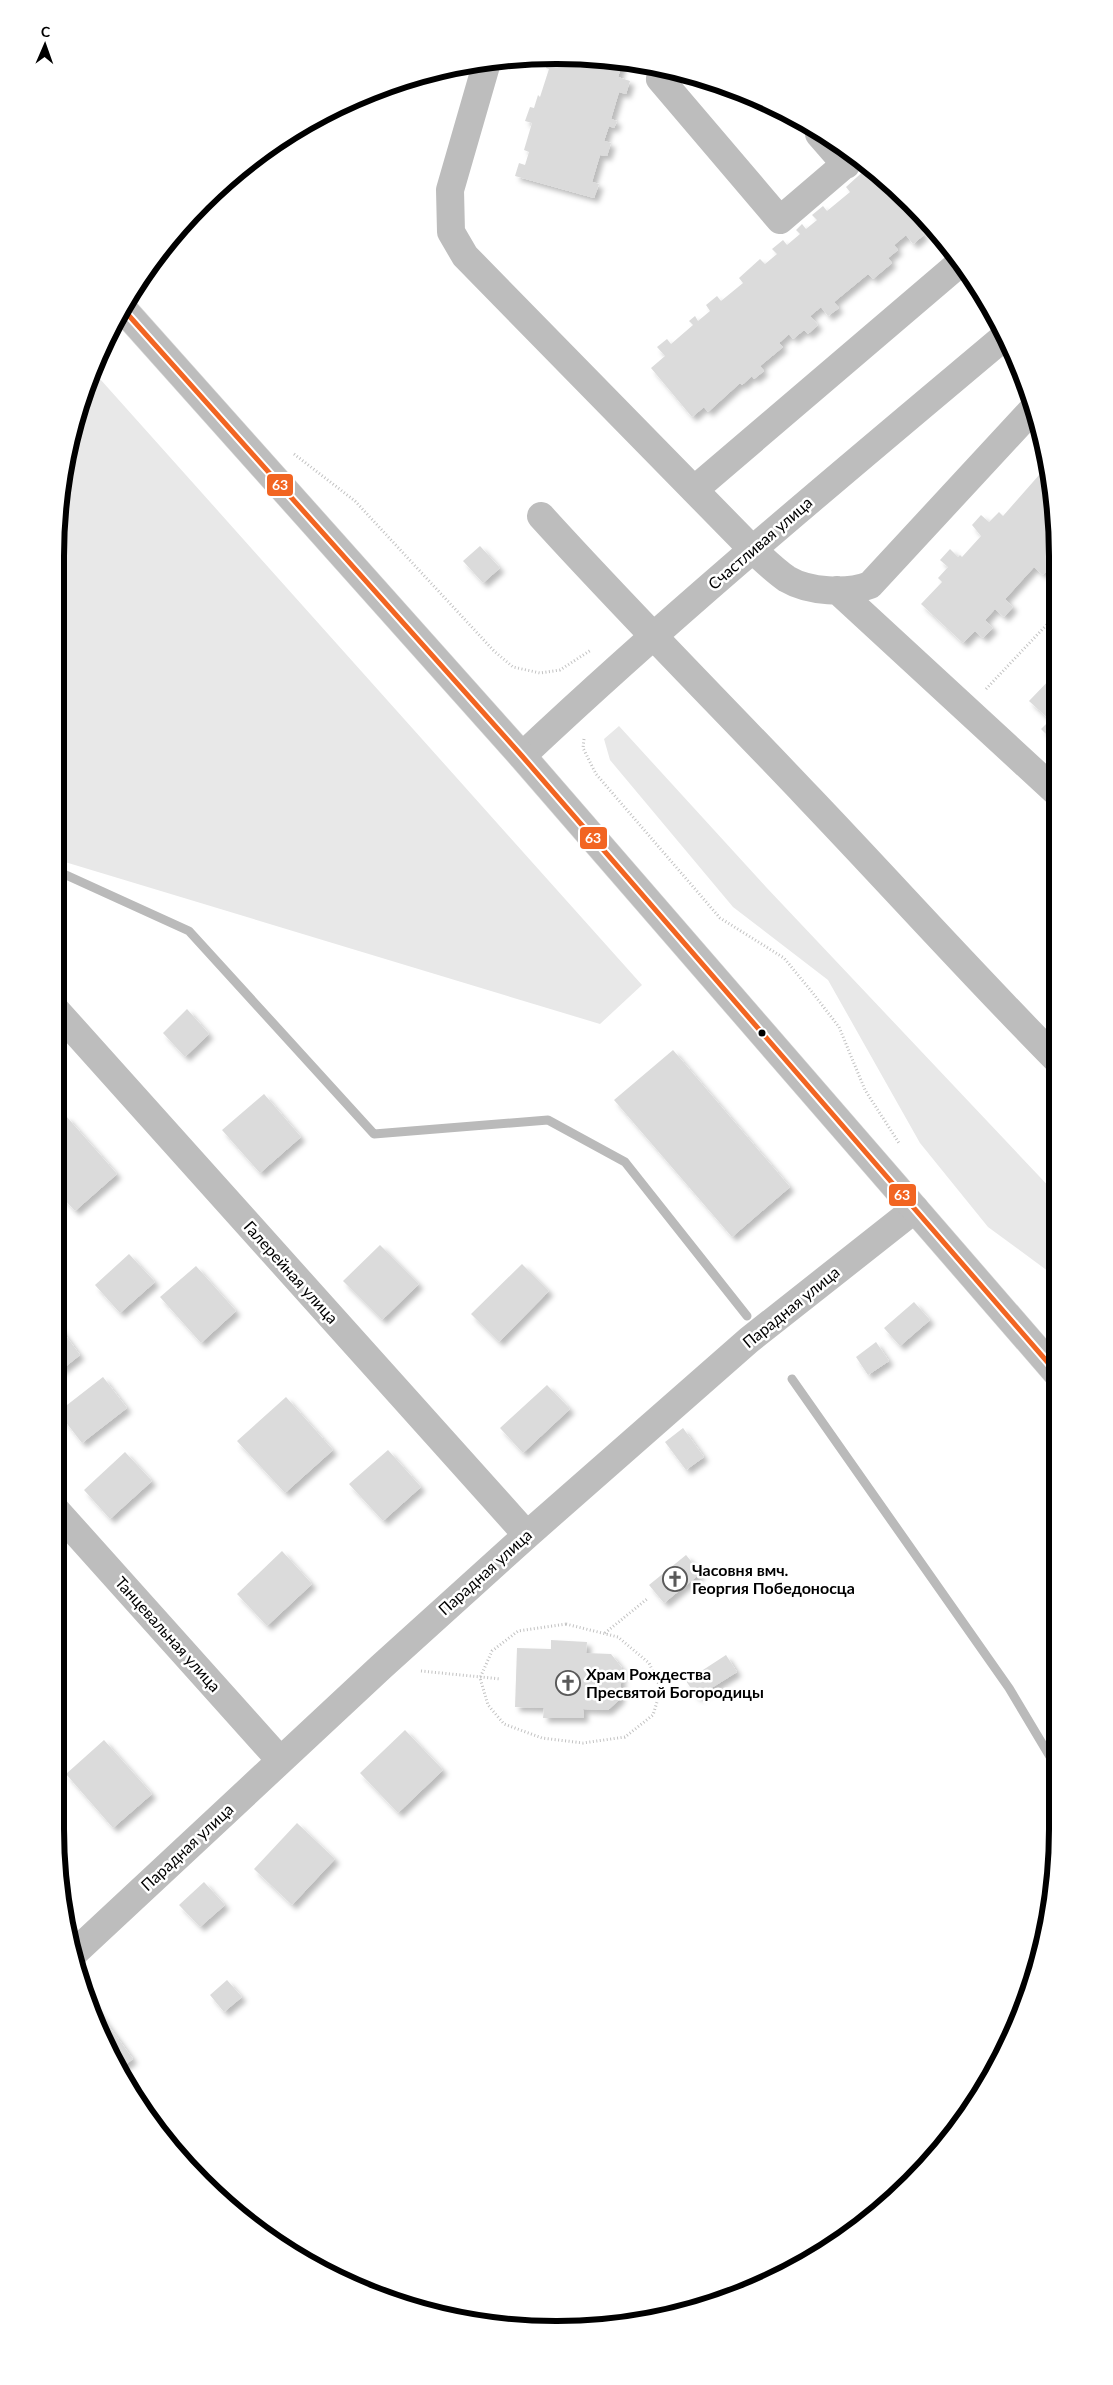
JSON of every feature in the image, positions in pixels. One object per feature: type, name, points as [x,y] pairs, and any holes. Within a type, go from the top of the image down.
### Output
[{"type":"street","points":[[485,69],[450,190],[452,232],[465,256],[752,549],[788,579],[807,587],[837,590],[859,589],[870,585],[1028,415]]},
{"type":"street","points":[[661,75],[660,79],[780,220],[850,161]]},
{"type":"street","points":[[694,490],[955,267]]},
{"type":"street","points":[[128,314],[522,756],[1049,1365]]},
{"type":"street","name":"Счастливая улица","points":[[522,756],[624,659],[999,341]]},
{"type":"street","points":[[541,516],[629,613],[653,635],[811,800],[975,977],[1049,1053]]},
{"type":"street","points":[[837,590],[1049,785]]},
{"type":"street","name":"Галерейная улица","points":[[64,1019],[527,1535]]},
{"type":"street","name":"Парадная улица","points":[[79,1948],[381,1667],[527,1535],[750,1340],[915,1209]]},
{"type":"street","name":"Танцевальная улица","points":[[64,1519],[280,1760]]},
{"type":"path","points":[[292,453],[355,501],[494,651],[513,668],[540,673],[560,670],[603,643],[624,659]]},
{"type":"path","points":[[998,676],[1049,622]]},
{"type":"path","points":[[586,729],[583,748],[602,781],[720,918],[784,958],[839,1027],[865,1090],[900,1145]]},
{"type":"path","points":[[604,1634],[647,1599]]},
{"type":"path","points":[[566,1624],[618,1637],[648,1663],[661,1689],[653,1715],[625,1737],[583,1743],[542,1738],[504,1724],[488,1705],[480,1678],[492,1651],[518,1631],[566,1624]]},
{"type":"path","points":[[381,1667],[501,1679]]},
{"type":"shaded area","points":[[98,377],[642,985],[600,1024],[64,862],[65,524],[73,460]]},
{"type":"shaded area","points":[[619,726],[766,887],[1049,1187],[1049,1272],[988,1227],[920,1143],[828,980],[733,907],[610,760],[604,739]]},
{"type":"building","points":[[547,64],[556,64],[621,68],[618,77],[630,81],[626,94],[619,92],[611,119],[617,121],[614,128],[609,126],[604,141],[611,143],[607,156],[600,155],[592,182],[599,184],[594,198],[515,176],[519,163],[525,165],[529,152],[524,150],[532,123],[525,121],[530,107],[534,108],[538,95],[540,97],[549,69],[546,68]]},
{"type":"building","points":[[863,172],[905,208],[919,224],[917,226],[924,235],[913,244],[906,235],[894,245],[898,250],[888,258],[892,263],[873,279],[868,274],[834,302],[839,308],[828,316],[821,307],[810,316],[818,325],[808,334],[804,330],[793,339],[789,334],[779,343],[783,347],[760,366],[764,371],[754,379],[752,376],[742,385],[740,383],[708,412],[704,407],[692,417],[651,368],[665,356],[657,347],[667,339],[671,344],[693,325],[689,321],[695,316],[698,321],[710,311],[706,305],[717,296],[721,301],[743,283],[739,278],[760,259],[765,264],[777,254],[772,249],[783,240],[787,245],[800,234],[796,230],[802,224],[806,229],[817,220],[812,215],[823,206],[827,211],[850,192],[846,187]]},
{"type":"building","points":[[1042,472],[1048,524],[1049,568],[1043,575],[1034,567],[1005,599],[1013,607],[1004,617],[995,609],[985,620],[993,628],[983,638],[975,631],[963,643],[921,604],[942,582],[938,578],[948,567],[940,560],[950,549],[958,557],[960,555],[962,557],[981,536],[972,525],[981,515],[989,522],[999,512],[1003,516]]},
{"type":"building","points":[[480,546],[500,568],[483,583],[463,561]]},
{"type":"building","points":[[1049,680],[1049,719],[1029,701]]},
{"type":"building","points":[[1049,721],[1049,737],[1041,729]]},
{"type":"building","points":[[187,1009],[209,1034],[185,1057],[163,1033]]},
{"type":"building","points":[[673,1050],[790,1187],[732,1237],[614,1100]]},
{"type":"building","points":[[264,1094],[301,1137],[260,1173],[222,1130]]},
{"type":"building","points":[[66,1116],[117,1174],[75,1211],[64,1199],[64,1118]]},
{"type":"building","points":[[380,1245],[419,1284],[382,1320],[343,1281]]},
{"type":"building","points":[[129,1254],[155,1282],[120,1313],[95,1285]]},
{"type":"building","points":[[522,1264],[549,1291],[499,1342],[471,1314]]},
{"type":"building","points":[[196,1266],[236,1311],[201,1343],[160,1297]]},
{"type":"building","points":[[914,1302],[930,1320],[900,1346],[884,1328]]},
{"type":"building","points":[[64,1333],[80,1355],[64,1368]]},
{"type":"building","points":[[876,1342],[889,1361],[868,1375],[856,1357]]},
{"type":"building","points":[[103,1377],[127,1408],[82,1443],[64,1420],[64,1407]]},
{"type":"building","points":[[547,1385],[570,1409],[523,1453],[500,1428]]},
{"type":"building","points":[[286,1397],[333,1450],[285,1493],[237,1441]]},
{"type":"building","points":[[683,1428],[704,1457],[686,1470],[665,1442]]},
{"type":"building","points":[[388,1450],[421,1487],[383,1521],[349,1484]]},
{"type":"building","points":[[125,1452],[152,1481],[110,1519],[84,1490]]},
{"type":"building","points":[[282,1551],[312,1584],[267,1626],[237,1594]]},
{"type":"building","name":"Часовня вмч. Георгия Победоносца","points":[[686,1555],[701,1573],[664,1603],[649,1585]]},
{"type":"building","name":"Храм Рождества Пресвятой Богородицы","points":[[551,1640],[587,1642],[586,1653],[611,1654],[622,1668],[620,1699],[608,1710],[583,1709],[584,1718],[543,1718],[544,1708],[515,1707],[517,1648],[551,1649]]},
{"type":"building","points":[[726,1655],[737,1672],[697,1697],[686,1681]]},
{"type":"building","points":[[405,1730],[443,1770],[398,1813],[360,1773]]},
{"type":"building","points":[[104,1740],[152,1794],[113,1828],[66,1774]]},
{"type":"building","points":[[297,1823],[335,1859],[292,1905],[254,1869]]},
{"type":"building","points":[[204,1882],[225,1905],[200,1927],[179,1905]]},
{"type":"building","points":[[227,1980],[242,1997],[224,2012],[210,1995]]},
{"type":"building","points":[[100,2014],[133,2059],[125,2065]]},
{"type":"waterway","points":[[64,874],[189,931],[374,1134],[548,1120],[625,1162],[747,1316]]},
{"type":"waterway","points":[[792,1379],[1009,1688],[1049,1755]]},
{"type":"transit line","name":"63","points":[[128,314],[522,756],[1049,1364]]},
{"type":"place","name":"Часовня вмч. Георгия Победоносца","points":[[675,1579]]},
{"type":"place","name":"Храм Рождества Пресвятой Богородицы","points":[[568,1683]]}]
